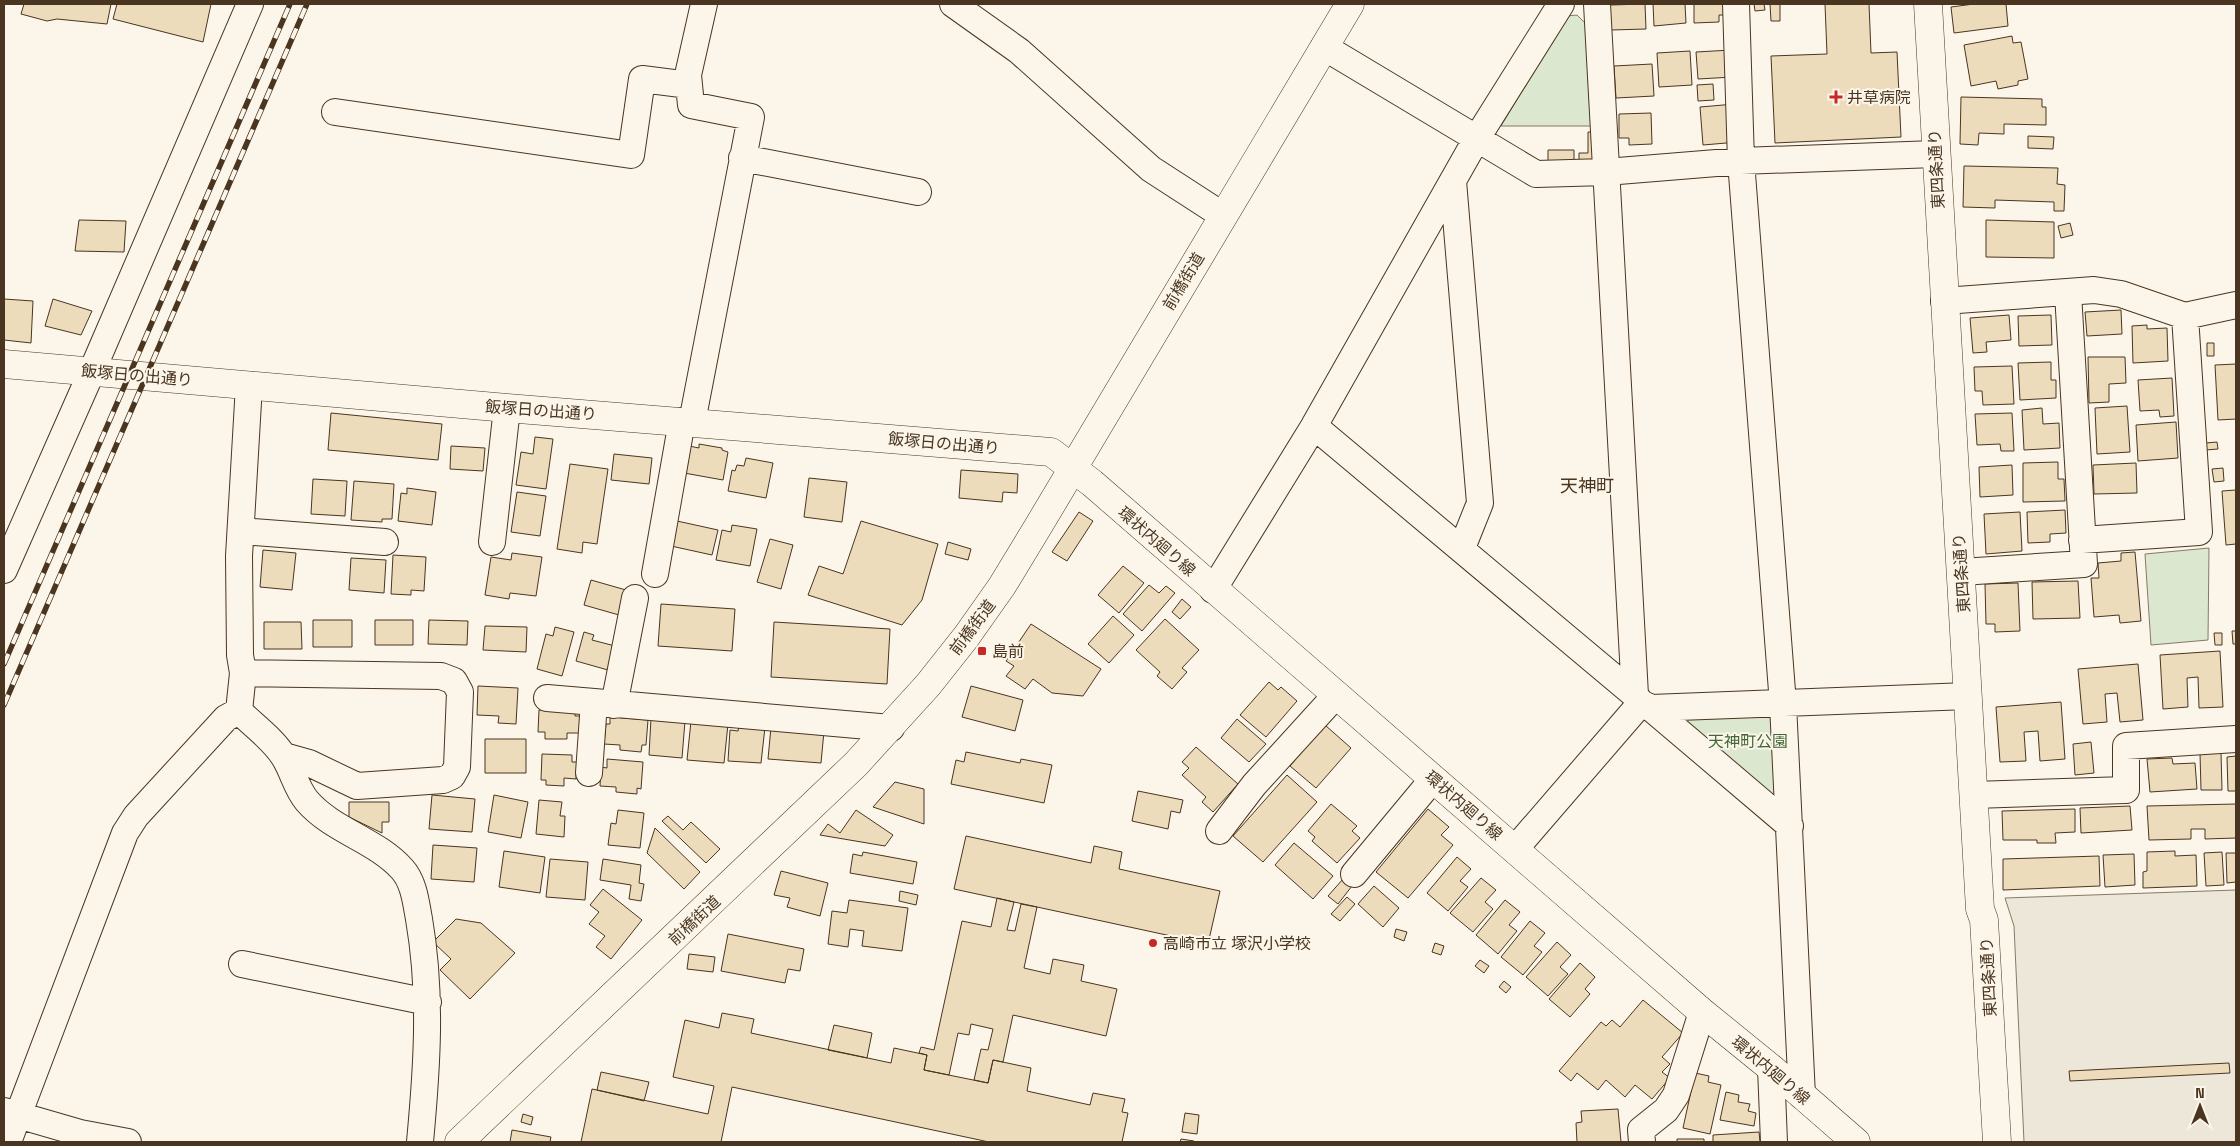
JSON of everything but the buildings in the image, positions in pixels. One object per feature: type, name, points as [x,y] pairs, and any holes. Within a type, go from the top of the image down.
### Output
[{"type":"street","points":[[4,570],[250,4]]},
{"type":"street","points":[[654,574],[751,117],[690,105],[688,75],[704,4]]},
{"type":"street","points":[[953,4],[1018,51],[1151,169],[1222,215]]},
{"type":"street","name":"前橋街道","points":[[458,1142],[823,797],[891,728],[928,685],[984,612],[1072,469],[1222,215],[1350,4]]},
{"type":"street","points":[[1213,590],[1314,426],[1478,138],[1561,4]]},
{"type":"street","points":[[1515,849],[1642,702],[1596,4]]},
{"type":"street","points":[[1736,4],[1741,161],[1783,704],[1802,1096]]},
{"type":"street","name":"東四条通り","points":[[1928,4],[1935,154],[1980,909],[1984,920],[1997,1142]]},
{"type":"street","points":[[1324,47],[1536,174],[1606,172],[1741,161],[1935,154]]},
{"type":"street","points":[[335,112],[630,155],[642,79],[689,85]]},
{"type":"street","points":[[742,158],[918,192]]},
{"type":"street","points":[[1453,181],[1480,502],[1462,548]]},
{"type":"street","points":[[1944,301],[2068,293],[2080,290],[2108,290],[2185,316],[2236,305]]},
{"type":"street","points":[[1961,572],[2084,564],[2068,293]]},
{"type":"street","points":[[2082,540],[2199,532],[2185,316]]},
{"type":"street","name":"飯塚日の出通り","points":[[4,364],[507,408],[687,421],[1051,452],[1072,469]]},
{"type":"street","points":[[239,711],[243,673],[240,655],[238,604],[250,385]]},
{"type":"street","points":[[492,542],[507,408]]},
{"type":"street","points":[[1314,426],[1462,548],[1790,826]]},
{"type":"street","name":"環状内廻り線","points":[[1072,469],[1092,483],[1213,590],[1702,1012],[1771,1068],[1856,1142]]},
{"type":"street","points":[[241,531],[385,542]]},
{"type":"street","points":[[589,774],[604,704],[635,598]]},
{"type":"street","points":[[243,673],[441,676],[454,681],[460,692],[457,767],[452,776],[444,780],[357,786],[310,763],[284,756]]},
{"type":"street","points":[[1219,831],[1254,785],[1336,695]]},
{"type":"street","points":[[1642,702],[1783,704],[1968,696]]},
{"type":"street","points":[[547,698],[891,728]]},
{"type":"street","points":[[239,711],[284,756],[307,801],[325,818],[387,855],[404,871],[415,896],[425,956],[428,1002],[426,1084],[420,1142]]},
{"type":"street","points":[[8,1142],[11,1113],[125,833],[136,816],[226,718],[239,711]]},
{"type":"street","points":[[1974,795],[2126,790],[2126,746],[2236,739]]},
{"type":"street","points":[[1354,874],[1433,779]]},
{"type":"street","points":[[242,964],[428,1002]]},
{"type":"street","points":[[1642,1142],[1641,1130],[1666,1110],[1676,1095],[1702,1012]]},
{"type":"street","points":[[1771,1068],[1774,1142]]},
{"type":"street","points":[[11,1113],[80,1133],[128,1142]]},
{"type":"green space","points":[[1577,15],[1589,27],[1596,126],[1501,126],[1567,16]]},
{"type":"green space","points":[[2209,548],[2208,640],[2151,645],[2145,554]]},
{"type":"green space","name":"天神町公園","points":[[1779,707],[1784,813],[1662,711]]},
{"type":"shaded area","points":[[2236,890],[2236,1142],[2024,1142],[2014,926],[2005,898]]},
{"type":"railway","points":[[4,664],[290,4]]},
{"type":"railway","points":[[4,705],[307,4]]},
{"type":"place","name":"井草病院","points":[[1836,97]]},
{"type":"place","name":"島前","points":[[982,651]]},
{"type":"place","name":"高崎市立 塚沢小学校","points":[[1153,943]]},
{"type":"district","name":"天神町","points":[[1587,486]]}]
